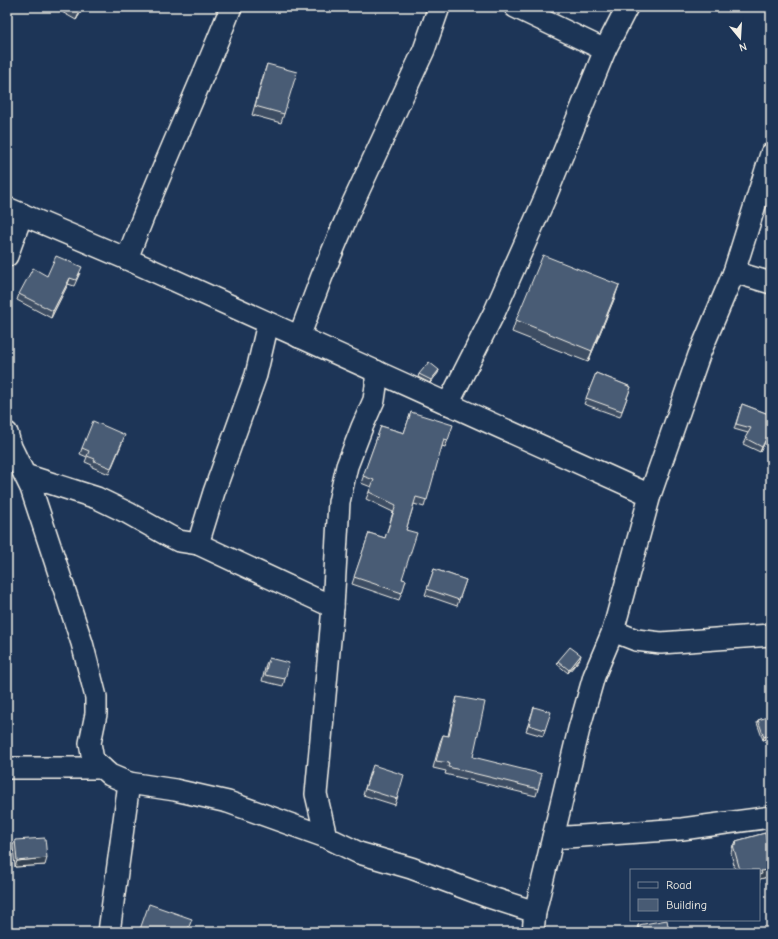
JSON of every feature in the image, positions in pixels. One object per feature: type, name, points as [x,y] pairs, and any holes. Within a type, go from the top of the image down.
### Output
[{"type":"street","points":[[127,260],[144,212],[204,74],[230,7]]},
{"type":"street","points":[[299,337],[352,204],[424,50],[439,7]]},
{"type":"street","points":[[515,7],[605,50]]},
{"type":"street","points":[[448,404],[495,311],[545,198],[605,50],[627,7]]},
{"type":"street","points":[[533,932],[535,912],[579,729],[594,676],[613,630],[650,495],[699,356],[734,272],[771,154]]},
{"type":"street","points":[[7,256],[14,211],[376,371],[650,495]]},
{"type":"street","points":[[734,272],[771,283]]},
{"type":"street","points":[[198,544],[214,492],[256,375],[268,323]]},
{"type":"street","points":[[326,837],[316,794],[333,607],[339,502],[347,466],[374,400],[376,371]]},
{"type":"street","points":[[7,433],[11,447],[31,488],[82,643],[96,697],[96,714],[90,743],[93,760],[110,775],[129,783],[175,790],[228,802],[326,837],[359,853],[411,868],[486,896],[535,912]]},
{"type":"street","points":[[25,475],[97,498],[128,513],[169,536],[198,544],[333,607]]},
{"type":"street","points":[[613,630],[636,640],[661,643],[771,635]]},
{"type":"street","points":[[604,650],[636,640]]},
{"type":"street","points":[[7,768],[102,768]]},
{"type":"street","points":[[109,932],[129,783]]},
{"type":"street","points":[[553,838],[682,829],[771,817]]},
{"type":"building","points":[[72,7],[82,7],[80,11]]},
{"type":"building","points":[[267,64],[297,72],[284,114],[255,106]]},
{"type":"building","points":[[543,255],[619,285],[592,351],[516,320]]},
{"type":"building","points":[[56,256],[82,267],[76,280],[70,278],[53,311],[19,294],[33,268],[47,276]]},
{"type":"building","points":[[429,362],[439,370],[431,380],[419,374]]},
{"type":"building","points":[[596,373],[631,387],[622,411],[586,398]]},
{"type":"building","points":[[742,404],[771,415],[771,429],[762,447],[745,438],[751,428],[736,424]]},
{"type":"building","points":[[411,412],[453,425],[448,440],[444,439],[427,500],[416,497],[406,530],[417,533],[402,579],[406,580],[402,593],[354,577],[369,533],[385,538],[396,505],[369,492],[374,480],[363,476],[381,426],[404,433]]},
{"type":"building","points":[[93,421],[125,435],[111,468],[94,461],[95,459],[87,456],[89,451],[82,448]]},
{"type":"building","points":[[434,569],[466,580],[459,600],[427,589]]},
{"type":"building","points":[[570,647],[581,655],[569,670],[558,661]]},
{"type":"building","points":[[269,658],[289,663],[285,679],[265,675]]},
{"type":"building","points":[[457,697],[485,702],[473,757],[542,774],[538,789],[448,767],[449,763],[436,761],[443,735],[449,736]]},
{"type":"building","points":[[534,707],[551,712],[545,730],[529,725]]},
{"type":"building","points":[[771,716],[771,734],[764,737],[758,720]]},
{"type":"building","points":[[373,765],[404,775],[397,799],[365,789]]},
{"type":"building","points":[[765,833],[767,842],[771,842],[771,869],[761,871],[762,874],[760,875],[760,869],[740,869],[733,845],[737,844],[736,841]]},
{"type":"building","points":[[45,838],[47,858],[17,861],[15,840]]},
{"type":"building","points":[[149,904],[192,919],[187,932],[139,932]]},
{"type":"building","points":[[667,921],[669,932],[639,932],[638,925]]}]
